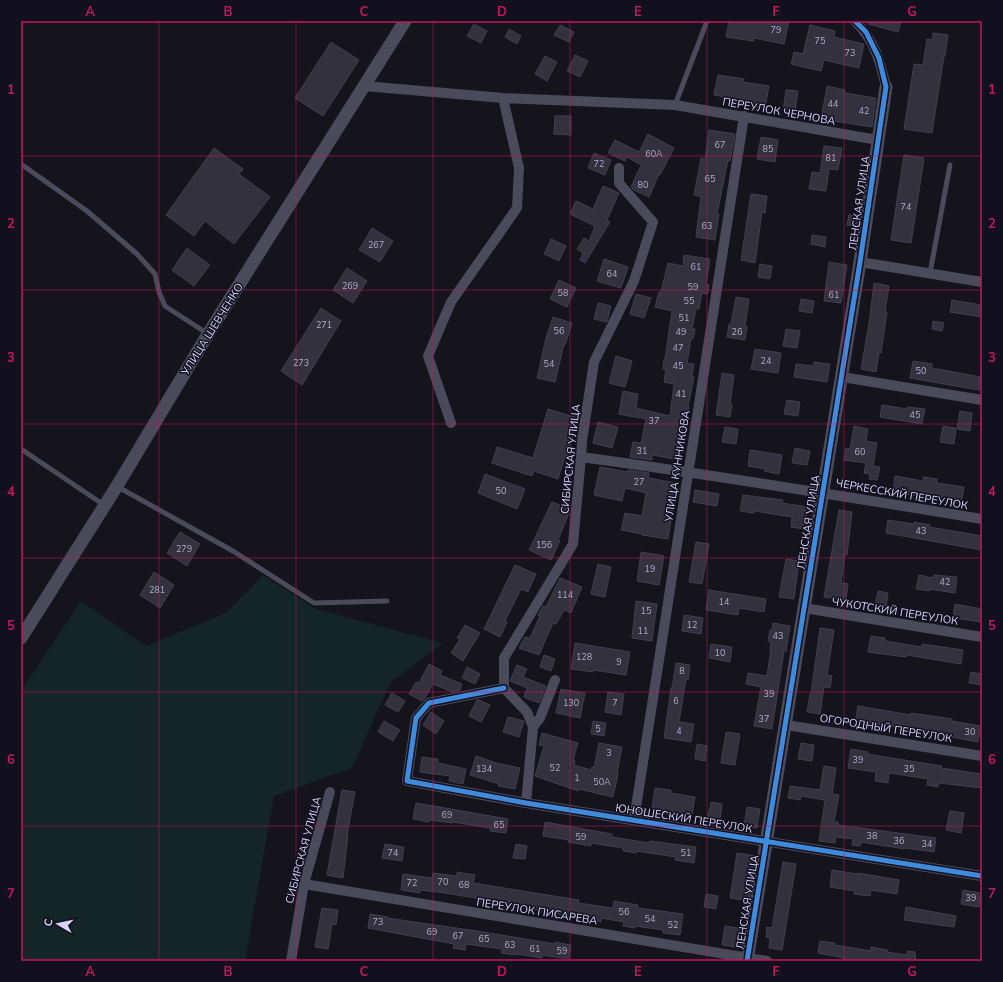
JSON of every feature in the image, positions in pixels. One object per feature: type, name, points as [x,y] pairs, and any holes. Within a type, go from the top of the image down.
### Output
[{"type":"street","name":"УЛИЦА ШЕВЧЕНКО","points":[[21,638],[117,486],[208,334],[405,21]]},
{"type":"street","points":[[855,21],[866,32],[879,58],[886,87]]},
{"type":"street","name":"ПЕРЕУЛОК ЧЕРНОВА","points":[[364,86],[503,98],[675,105],[878,140]]},
{"type":"street","name":"ЛЕНСКАЯ УЛИЦА","points":[[748,959],[822,492],[842,377],[886,87]]},
{"type":"street","points":[[451,423],[428,356],[451,302],[518,208],[519,168],[503,98]]},
{"type":"street","name":"УЛИЦА КУННИКОВА","points":[[634,820],[744,116]]},
{"type":"street","name":"СИБИРСКАЯ УЛИЦА","points":[[504,688],[504,658],[573,544],[582,457],[582,441],[594,362],[634,281],[653,222],[619,183],[618,168]]},
{"type":"street","points":[[860,262],[982,282]]},
{"type":"street","points":[[842,377],[982,400]]},
{"type":"street","name":"ЧЕРКЕССКИЙ ПЕРЕУЛОК","points":[[582,457],[822,492],[982,519]]},
{"type":"street","name":"ЧУКОТСКИЙ ПЕРЕУЛОК","points":[[804,608],[982,637]]},
{"type":"street","points":[[533,727],[540,718],[555,680]]},
{"type":"street","points":[[504,688],[527,712],[533,727],[526,803]]},
{"type":"street","name":"ЮНОШЕСКИЙ ПЕРЕУЛОК","points":[[504,688],[429,703],[416,718],[407,781],[526,803],[982,876]]},
{"type":"street","name":"ОГОРОДНЫЙ ПЕРЕУЛОК","points":[[786,724],[982,756]]},
{"type":"street","name":"СИБИРСКАЯ УЛИЦА","points":[[291,961],[304,884],[330,792]]},
{"type":"street","name":"ПЕРЕУЛОК ПИСАРЕВА","points":[[304,884],[767,961]]},
{"type":"lane","points":[[675,105],[707,21]]},
{"type":"lane","points":[[21,164],[87,211],[138,254],[155,274],[159,292],[165,306],[208,334]]},
{"type":"lane","points":[[930,273],[950,165]]},
{"type":"lane","points":[[21,449],[104,505]]},
{"type":"lane","points":[[117,486],[232,551],[314,603],[387,602]]},
{"type":"shaded area","points":[[263,575],[316,609],[443,643],[390,683],[352,768],[274,796],[245,961],[21,961],[21,691],[81,601],[146,646],[226,613]]},
{"type":"building","points":[[729,21],[789,21],[784,44],[754,38],[754,41],[726,37]]},
{"type":"building","points":[[869,21],[901,21],[898,32],[868,24]]},
{"type":"building","points":[[474,24],[487,31],[481,43],[467,36]]},
{"type":"building","points":[[560,25],[574,32],[569,42],[554,35]]},
{"type":"building","points":[[810,25],[835,31],[834,37],[864,44],[859,68],[824,60],[821,71],[791,64],[794,52],[803,54]]},
{"type":"building","points":[[509,29],[521,36],[517,44],[505,37]]},
{"type":"building","points":[[933,33],[948,35],[932,133],[904,129],[914,64],[923,65],[927,39],[932,40]]},
{"type":"building","points":[[331,42],[359,60],[323,116],[295,98]]},
{"type":"building","points":[[575,55],[588,61],[580,77],[567,71]]},
{"type":"building","points":[[545,56],[557,62],[547,81],[535,74]]},
{"type":"building","points":[[718,75],[744,79],[743,82],[769,86],[765,108],[753,107],[754,102],[714,95]]},
{"type":"building","points":[[827,86],[845,90],[845,93],[876,98],[872,127],[821,119]]},
{"type":"building","points":[[786,90],[798,91],[795,113],[783,111]]},
{"type":"building","points":[[555,116],[571,116],[571,135],[554,134]]},
{"type":"building","points":[[709,130],[735,134],[717,214],[719,214],[715,240],[696,237],[701,197],[694,195],[701,158],[705,159]]},
{"type":"building","points":[[648,134],[674,148],[660,175],[659,174],[649,197],[631,187],[641,165],[627,157],[625,161],[608,153],[615,140],[639,152]]},
{"type":"building","points":[[761,137],[778,140],[775,162],[757,159]]},
{"type":"building","points":[[824,146],[842,148],[838,170],[829,169],[826,191],[809,189],[812,172],[820,173]]},
{"type":"building","points":[[214,148],[243,169],[239,174],[270,197],[234,244],[205,221],[194,236],[166,215]]},
{"type":"building","points":[[594,153],[611,160],[605,175],[588,168]]},
{"type":"building","points":[[904,155],[924,158],[911,243],[891,240]]},
{"type":"building","points":[[603,186],[619,193],[607,220],[610,222],[585,263],[580,260],[583,253],[577,249],[584,238],[589,241],[595,226],[570,214],[576,201],[593,209]]},
{"type":"building","points":[[751,194],[767,196],[765,213],[762,212],[755,263],[741,260]]},
{"type":"building","points":[[849,215],[859,216],[857,227],[847,225]]},
{"type":"building","points":[[372,228],[393,241],[380,262],[359,250]]},
{"type":"building","points":[[812,235],[826,237],[825,247],[811,244]]},
{"type":"building","points":[[551,239],[566,246],[559,261],[544,254]]},
{"type":"building","points":[[187,248],[210,265],[194,286],[172,270]]},
{"type":"building","points":[[684,255],[710,259],[706,284],[709,285],[707,294],[702,293],[699,309],[696,309],[692,329],[695,329],[693,339],[691,339],[687,363],[694,364],[692,377],[694,377],[687,418],[684,417],[680,460],[652,455],[652,460],[630,457],[633,442],[641,443],[646,419],[619,414],[623,391],[638,394],[636,408],[670,416],[674,384],[664,382],[666,369],[663,369],[672,311],[655,307],[659,292],[661,292],[668,263],[683,266]]},
{"type":"building","points":[[604,259],[628,267],[621,288],[597,281]]},
{"type":"building","points":[[829,262],[847,265],[841,303],[824,301]]},
{"type":"building","points":[[760,264],[772,266],[770,279],[758,277]]},
{"type":"building","points":[[347,268],[367,281],[353,303],[333,290]]},
{"type":"building","points":[[559,280],[576,288],[567,307],[550,299]]},
{"type":"building","points":[[874,283],[889,286],[881,353],[879,352],[876,372],[861,369]]},
{"type":"building","points":[[636,294],[651,298],[644,318],[630,314]]},
{"type":"building","points":[[736,297],[749,299],[745,326],[747,327],[745,340],[727,337]]},
{"type":"building","points":[[801,299],[814,301],[812,313],[799,311]]},
{"type":"building","points":[[952,300],[982,305],[982,317],[950,312]]},
{"type":"building","points":[[598,303],[611,306],[607,322],[594,319]]},
{"type":"building","points":[[321,308],[341,321],[302,385],[281,371]]},
{"type":"building","points":[[553,317],[572,323],[565,345],[564,344],[555,382],[537,378],[546,338]]},
{"type":"building","points":[[933,321],[944,323],[942,331],[932,329]]},
{"type":"building","points":[[786,329],[800,331],[797,348],[783,346]]},
{"type":"building","points":[[755,349],[781,353],[778,373],[751,369]]},
{"type":"building","points":[[616,356],[632,361],[625,387],[609,383]]},
{"type":"building","points":[[913,361],[932,364],[932,368],[981,377],[979,390],[910,378]]},
{"type":"building","points":[[814,362],[830,364],[827,382],[794,377],[796,364],[813,366]]},
{"type":"building","points":[[722,373],[734,375],[730,404],[732,404],[730,417],[716,415]]},
{"type":"building","points":[[787,400],[800,402],[798,416],[784,414]]},
{"type":"building","points":[[882,405],[907,409],[908,407],[925,409],[922,424],[880,417]]},
{"type":"building","points":[[548,409],[578,418],[567,456],[565,456],[558,479],[534,471],[532,476],[492,463],[497,447],[533,458]]},
{"type":"building","points":[[960,411],[972,413],[970,431],[957,429]]},
{"type":"building","points":[[598,422],[618,427],[612,448],[593,443]]},
{"type":"building","points":[[854,426],[868,429],[866,441],[877,443],[873,466],[880,467],[877,480],[869,479],[870,474],[864,473],[866,463],[844,460],[846,448],[850,449]]},
{"type":"building","points":[[943,426],[956,428],[954,444],[940,442]]},
{"type":"building","points":[[725,427],[738,429],[736,444],[722,442]]},
{"type":"building","points":[[795,448],[810,451],[807,465],[792,463]]},
{"type":"building","points":[[750,450],[782,455],[779,474],[764,471],[765,469],[748,466]]},
{"type":"building","points":[[600,467],[628,472],[628,470],[649,473],[648,478],[677,483],[668,539],[621,530],[625,513],[642,516],[646,493],[625,488],[622,501],[594,495]]},
{"type":"building","points":[[485,474],[525,489],[517,509],[478,493]]},
{"type":"building","points":[[895,476],[923,481],[923,477],[937,479],[937,483],[964,487],[961,503],[893,492]]},
{"type":"building","points":[[695,490],[719,494],[717,506],[693,502]]},
{"type":"building","points":[[743,495],[783,500],[782,503],[808,507],[804,529],[791,527],[792,517],[754,511],[754,513],[740,511]]},
{"type":"building","points":[[552,502],[570,509],[558,540],[560,541],[551,560],[529,550]]},
{"type":"building","points":[[839,510],[852,512],[847,555],[845,555],[841,583],[848,584],[846,600],[824,597]]},
{"type":"building","points":[[888,520],[914,524],[914,522],[930,525],[929,527],[982,536],[982,550],[886,533]]},
{"type":"building","points":[[180,532],[200,544],[187,566],[167,553]]},
{"type":"building","points":[[696,542],[709,544],[702,584],[689,582]]},
{"type":"building","points":[[641,552],[664,556],[659,585],[637,581]]},
{"type":"building","points":[[786,559],[799,561],[794,599],[779,597]]},
{"type":"building","points":[[598,564],[611,567],[605,597],[591,594]]},
{"type":"building","points":[[515,565],[536,574],[528,592],[521,589],[505,621],[507,622],[500,637],[484,629]]},
{"type":"building","points":[[154,572],[174,585],[160,608],[140,595]]},
{"type":"building","points":[[919,575],[933,578],[934,575],[957,577],[955,593],[929,589],[929,591],[916,589]]},
{"type":"building","points":[[560,578],[582,587],[571,613],[564,610],[556,624],[553,623],[539,655],[519,648],[525,637],[530,638],[540,616],[538,615],[543,606],[546,607]]},
{"type":"building","points":[[709,590],[766,599],[764,612],[739,608],[738,615],[706,610]]},
{"type":"building","points":[[878,591],[888,593],[886,608],[875,606]]},
{"type":"building","points":[[636,601],[657,604],[652,641],[632,638]]},
{"type":"building","points":[[955,604],[982,609],[982,622],[953,618]]},
{"type":"building","points":[[684,615],[703,618],[701,634],[682,631]]},
{"type":"building","points":[[773,623],[790,626],[786,651],[784,651],[772,729],[754,726],[761,687],[746,684],[748,673],[767,676],[771,649],[771,642],[768,641]]},
{"type":"building","points":[[465,625],[480,633],[463,661],[451,653],[460,639],[457,638]]},
{"type":"building","points":[[820,628],[834,630],[827,675],[832,676],[830,688],[824,687],[820,714],[807,712]]},
{"type":"building","points":[[871,636],[885,638],[885,641],[922,647],[922,644],[963,650],[961,664],[907,655],[906,657],[868,652]]},
{"type":"building","points":[[575,643],[630,652],[626,675],[593,670],[593,672],[571,669]]},
{"type":"building","points":[[711,644],[732,647],[730,662],[709,658]]},
{"type":"building","points":[[544,655],[555,659],[551,671],[540,667]]},
{"type":"building","points":[[676,663],[690,665],[688,680],[686,679],[679,722],[694,724],[691,742],[664,738]]},
{"type":"building","points":[[429,664],[442,671],[440,675],[462,684],[460,690],[452,692],[433,684],[422,701],[409,694],[416,682],[419,683]]},
{"type":"building","points":[[517,665],[527,669],[523,677],[546,686],[539,703],[524,697],[527,688],[510,681]]},
{"type":"building","points":[[467,667],[480,674],[475,684],[462,678]]},
{"type":"building","points":[[971,672],[982,674],[982,685],[969,683]]},
{"type":"building","points":[[561,689],[585,693],[580,718],[556,713]]},
{"type":"building","points":[[608,692],[624,694],[621,715],[605,712]]},
{"type":"building","points":[[392,693],[405,701],[398,712],[385,705]]},
{"type":"building","points":[[477,700],[490,705],[481,722],[469,716]]},
{"type":"building","points":[[858,706],[911,715],[911,713],[952,719],[952,721],[981,726],[978,742],[879,724],[878,728],[855,724]]},
{"type":"building","points":[[431,712],[444,721],[436,734],[423,725]]},
{"type":"building","points":[[508,717],[524,721],[519,737],[503,732]]},
{"type":"building","points":[[384,721],[400,730],[393,741],[378,732]]},
{"type":"building","points":[[593,721],[606,723],[604,736],[591,734]]},
{"type":"building","points":[[726,732],[740,734],[735,765],[721,763]]},
{"type":"building","points":[[542,733],[578,743],[573,760],[575,760],[574,765],[591,770],[592,767],[594,768],[599,743],[622,747],[613,797],[579,789],[578,791],[535,776],[544,746],[539,745]]},
{"type":"building","points":[[801,743],[814,745],[812,761],[798,759]]},
{"type":"building","points":[[697,744],[707,746],[705,761],[695,759]]},
{"type":"building","points":[[851,749],[868,752],[867,754],[982,774],[982,788],[939,783],[938,787],[927,785],[928,779],[889,773],[888,783],[875,781],[876,772],[848,768]]},
{"type":"building","points":[[476,756],[496,763],[520,768],[515,789],[498,786],[499,784],[470,775]]},
{"type":"building","points":[[422,757],[438,759],[438,763],[466,769],[463,784],[449,781],[450,776],[420,772]]},
{"type":"building","points":[[824,766],[836,768],[832,794],[839,795],[834,822],[838,822],[838,825],[936,838],[934,852],[861,842],[860,846],[852,845],[853,839],[836,837],[835,843],[819,841],[825,800],[801,796],[800,800],[788,798],[790,786],[820,790]]},
{"type":"building","points":[[655,788],[671,790],[671,793],[695,797],[692,815],[652,808]]},
{"type":"building","points":[[342,790],[355,792],[347,835],[343,878],[327,875]]},
{"type":"building","points":[[711,802],[722,804],[720,819],[708,817]]},
{"type":"building","points":[[416,803],[508,819],[506,833],[490,831],[490,828],[453,822],[429,820],[429,822],[413,819]]},
{"type":"building","points":[[747,807],[760,809],[757,828],[744,826]]},
{"type":"building","points":[[950,811],[964,813],[961,833],[946,830]]},
{"type":"building","points":[[545,822],[612,834],[612,837],[649,843],[650,841],[696,847],[694,863],[675,860],[676,857],[636,851],[636,853],[623,851],[623,848],[591,843],[591,846],[568,842],[569,840],[543,836]]},
{"type":"building","points":[[385,844],[404,847],[402,861],[382,858]]},
{"type":"building","points":[[516,844],[527,846],[525,859],[513,858]]},
{"type":"building","points":[[737,853],[756,856],[749,901],[730,898]]},
{"type":"building","points":[[783,862],[796,864],[782,950],[769,948],[770,938],[766,937],[767,927],[772,928]]},
{"type":"building","points":[[832,870],[899,880],[897,894],[871,890],[870,896],[854,894],[855,891],[830,887]]},
{"type":"building","points":[[457,872],[475,875],[473,883],[579,900],[578,903],[613,908],[614,901],[638,905],[638,908],[683,914],[680,935],[663,933],[663,930],[623,926],[624,922],[601,918],[601,922],[532,908],[495,902],[494,904],[480,901],[481,899],[445,893],[420,890],[420,893],[401,890],[403,874],[432,878],[433,873],[457,876]]},
{"type":"building","points":[[963,890],[981,893],[979,907],[961,904]]},
{"type":"building","points":[[706,894],[718,896],[716,909],[704,907]]},
{"type":"building","points":[[906,907],[956,916],[954,927],[904,920]]},
{"type":"building","points":[[322,908],[338,910],[336,925],[332,924],[328,949],[315,947]]},
{"type":"building","points":[[370,914],[388,917],[387,918],[555,944],[555,942],[571,945],[569,959],[542,955],[542,958],[501,953],[502,949],[466,944],[465,950],[453,948],[454,944],[368,928]]},
{"type":"building","points":[[725,926],[744,929],[741,948],[722,945]]},
{"type":"building","points":[[820,941],[871,951],[871,947],[887,950],[887,952],[907,955],[907,951],[915,952],[916,961],[854,961],[844,959],[818,953]]},
{"type":"cycle path","points":[[747,961],[860,262],[886,87],[879,58],[866,32],[855,21]]},
{"type":"cycle path","points":[[504,688],[429,703],[416,718],[407,781],[526,803],[982,876]]}]
